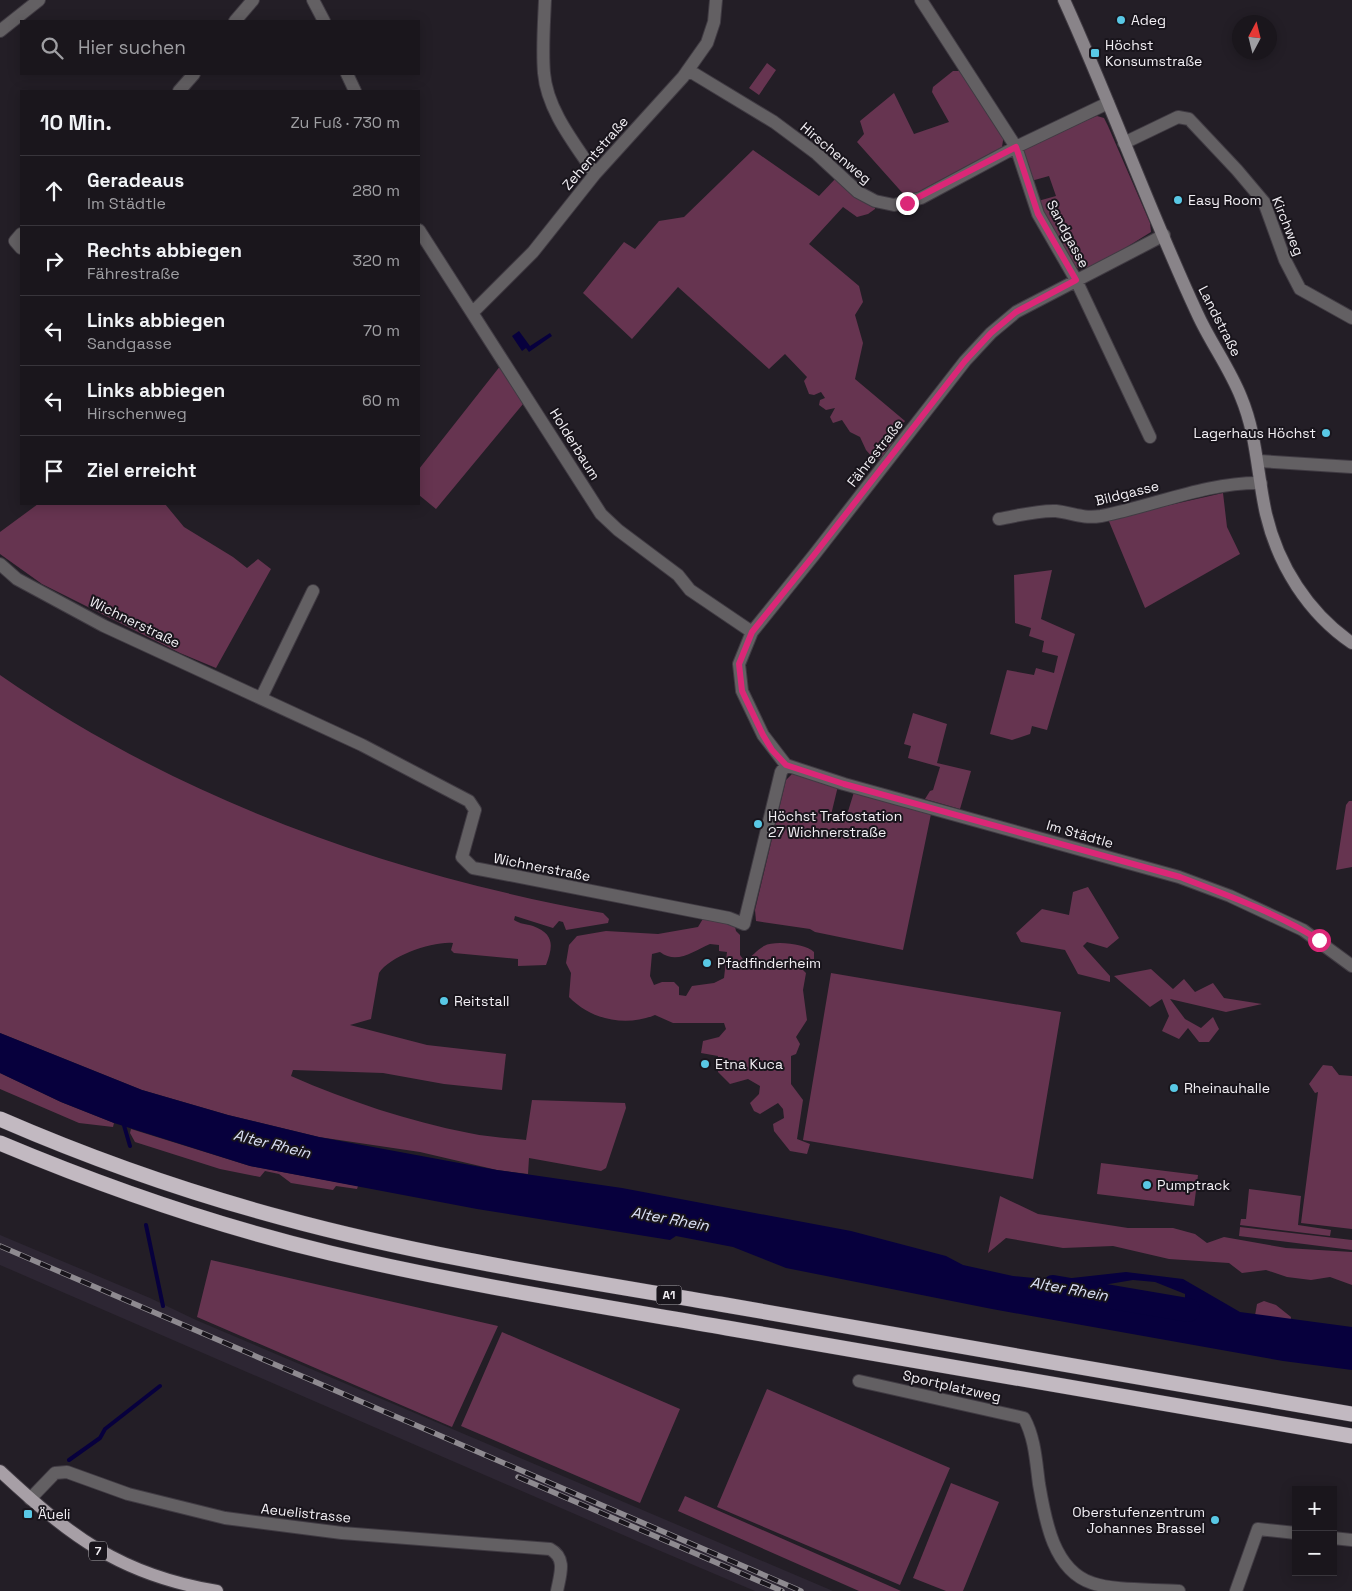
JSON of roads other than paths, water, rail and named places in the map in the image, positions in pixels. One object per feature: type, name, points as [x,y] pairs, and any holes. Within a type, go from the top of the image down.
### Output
[{"type":"highway","name":"A1","points":[[0,1119],[81,1154],[219,1201],[356,1236],[540,1273],[1352,1414]]},
{"type":"highway","name":"A1","points":[[0,1143],[87,1178],[189,1214],[319,1250],[396,1267],[528,1293],[1352,1436]]},
{"type":"main road","name":"Landstraße","points":[[1064,0],[1198,314],[1235,382],[1251,421],[1259,461],[1261,483],[1274,544],[1288,574],[1305,598],[1325,620],[1352,643]]},
{"type":"main road","name":"7","points":[[0,1471],[54,1520],[100,1552],[141,1572],[187,1589],[217,1591]]},
{"type":"street","points":[[0,31],[39,0]]},
{"type":"street","points":[[236,20],[253,0]]},
{"type":"street","points":[[313,0],[323,20]]},
{"type":"street","points":[[545,0],[544,74],[549,97],[569,134],[595,174]]},
{"type":"street","name":"Zehentstraße","points":[[473,312],[533,252],[595,174],[688,70],[707,43],[714,22],[716,0]]},
{"type":"street","name":"Sandgasse","points":[[921,0],[1016,147],[1038,214],[1076,280],[1150,437]]},
{"type":"street","name":"Hirschenweg","points":[[688,70],[774,122],[817,154],[858,192],[875,201],[894,205],[907,203],[1016,147],[1108,103]]},
{"type":"street","points":[[180,90],[193,75]]},
{"type":"street","points":[[347,75],[355,90]]},
{"type":"street","name":"Kirchweg","points":[[1124,143],[1178,117],[1189,119],[1264,202],[1285,260],[1300,289],[1352,318]]},
{"type":"street","name":"Holderbaum","points":[[420,232],[601,514],[618,530],[678,575],[690,590],[752,632]]},
{"type":"street","points":[[20,235],[15,240],[20,247]]},
{"type":"street","name":"Fährestraße","points":[[786,765],[772,750],[742,691],[739,664],[752,632],[965,361],[984,340],[1016,312],[1164,235]]},
{"type":"street","points":[[1259,461],[1352,467]]},
{"type":"street","name":"Bildgasse","points":[[999,518],[1054,511],[1085,518],[1246,482],[1261,483]]},
{"type":"street","name":"Wichnerstraße","points":[[0,564],[17,579],[104,626],[362,744],[469,801],[475,810],[462,857],[473,868],[729,918],[744,924],[781,772],[786,765]]},
{"type":"street","points":[[261,698],[313,592]]},
{"type":"street","name":"Im Städtle","points":[[786,765],[844,784],[1180,877],[1230,896],[1303,930],[1352,966]]},
{"type":"street","name":"Sportplatzweg","points":[[859,1381],[1024,1418],[1031,1431],[1042,1501],[1053,1539],[1061,1560],[1068,1568],[1076,1576],[1102,1585],[1179,1591]]},
{"type":"street","name":"Aeuelistrasse","points":[[30,1499],[55,1473],[67,1472],[128,1494],[225,1518],[342,1533],[550,1549],[560,1557],[562,1564],[557,1591]]},
{"type":"street","points":[[1236,1591],[1258,1529],[1292,1533]]},
{"type":"street","points":[[1337,1538],[1352,1540]]},
{"type":"water","points":[[519,331],[530,346],[550,333],[552,336],[529,352],[526,348],[522,351],[512,336]]},
{"type":"water","points":[[0,1033],[142,1090],[228,1115],[319,1137],[497,1170],[622,1188],[851,1231],[946,1256],[963,1265],[1013,1276],[1054,1280],[1126,1272],[1183,1279],[1240,1312],[1352,1327],[1352,1370],[1283,1361],[992,1309],[786,1268],[733,1247],[676,1236],[670,1240],[477,1209],[250,1166],[114,1123],[61,1102],[0,1073]],"holes":[[[1133,1280],[1155,1282],[1185,1294],[1185,1302],[1141,1306],[1134,1304],[1127,1297],[1085,1293],[1085,1288]]]},
{"type":"waterway","points":[[123,1122],[130,1146]]},
{"type":"waterway","points":[[146,1225],[163,1306]]},
{"type":"waterway","name":"Alter Rhein","points":[[1053,1287],[1188,1310]]},
{"type":"waterway","points":[[69,1460],[100,1438],[105,1429],[160,1386]]},
{"type":"railway","points":[[0,1246],[801,1591]]},
{"type":"railway","points":[[518,1477],[782,1591]]},
{"type":"place","name":"Adeg","points":[[1121,20]]},
{"type":"place","name":"Höchst Konsumstraße","points":[[1095,53]]},
{"type":"place","name":"Easy Room","points":[[1178,200]]},
{"type":"place","name":"Lagerhaus Höchst","points":[[1326,433]]},
{"type":"place","name":"Höchst Trafostation 27 Wichnerstraße","points":[[758,824]]},
{"type":"place","name":"Pfadfinderheim","points":[[707,963]]},
{"type":"place","name":"Reitstall","points":[[444,1001]]},
{"type":"place","name":"Etna Kuca","points":[[705,1064]]},
{"type":"place","name":"Rheinauhalle","points":[[1174,1088]]},
{"type":"place","name":"Pumptrack","points":[[1147,1185]]},
{"type":"place","name":"Äueli","points":[[28,1514]]},
{"type":"place","name":"Oberstufenzentrum Johannes Brassel","points":[[1215,1520]]}]
